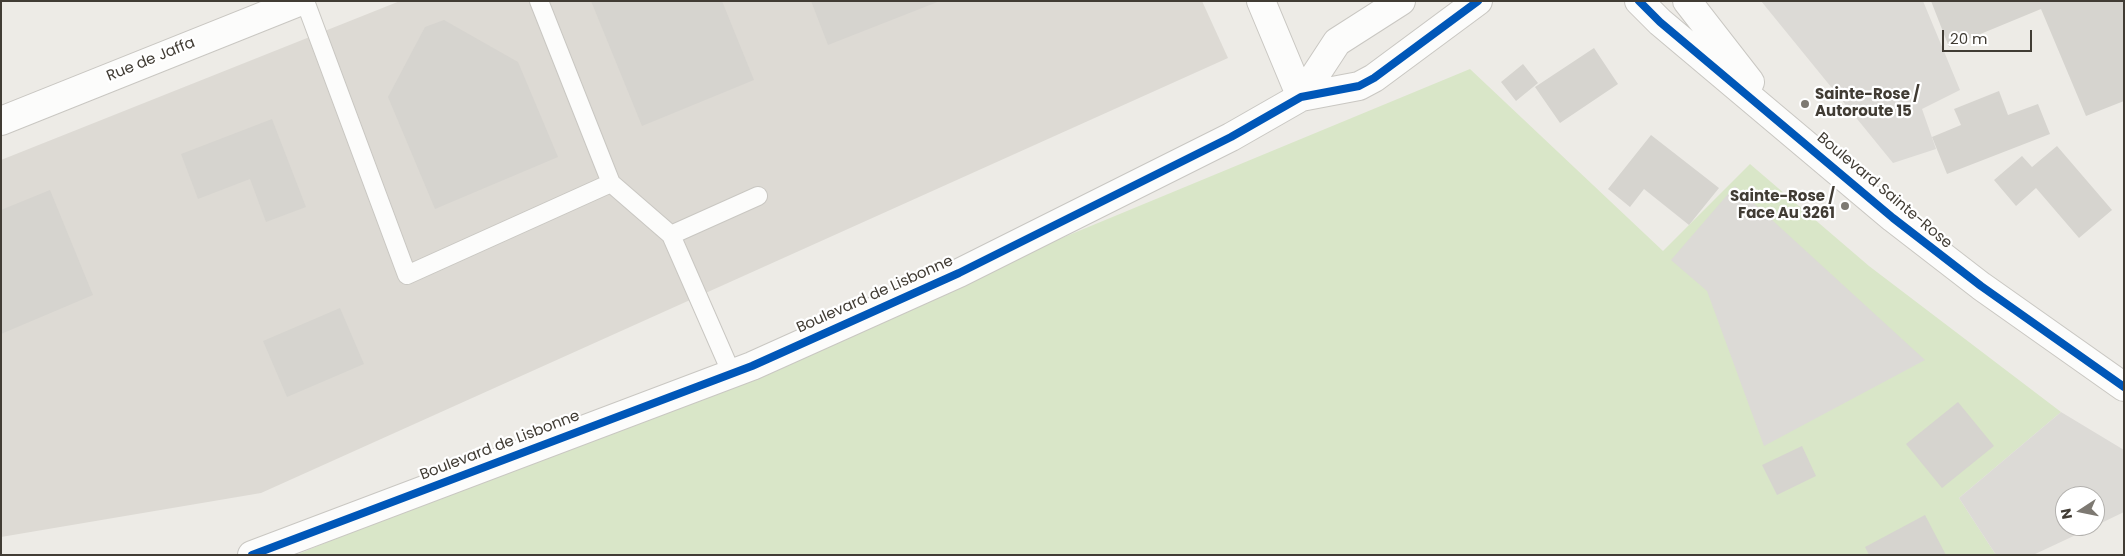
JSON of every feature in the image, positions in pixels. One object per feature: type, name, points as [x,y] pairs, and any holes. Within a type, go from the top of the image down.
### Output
[{"type":"street","name":"Rue de Jaffa","points":[[1,120],[301,1]]},
{"type":"street","points":[[1261,1],[1301,97]]},
{"type":"street","name":"Boulevard de Lisbonne","points":[[1301,97],[1337,42],[1401,1]]},
{"type":"street","name":"Boulevard de Lisbonne","points":[[252,555],[731,372],[752,366],[958,273],[1231,137],[1301,97],[1359,86],[1374,78],[1478,1]]},
{"type":"street","name":"Boulevard Sainte-Rose","points":[[1639,1],[1660,22],[1784,125],[1858,190],[1954,266],[2124,387]]},
{"type":"street","name":"Boulevard Sainte-Rose","points":[[1687,1],[1784,125]]},
{"type":"lane","points":[[305,1],[407,275],[610,183]]},
{"type":"lane","points":[[539,1],[610,183],[671,235],[731,372]]},
{"type":"lane","points":[[671,235],[758,196]]},
{"type":"shaded area","points":[[400,1],[1202,1],[1228,58],[261,493],[1,537],[1,160]]},
{"type":"shaded area","points":[[1761,1],[1923,1],[1960,90],[1922,109],[1936,149],[1893,163]]},
{"type":"shaded area","points":[[1735,186],[1925,360],[1764,446],[1707,291],[1671,260]]},
{"type":"shaded area","points":[[2061,412],[2124,450],[2124,512],[2105,521],[2105,486],[2055,486],[2055,536],[2074,536],[2033,555],[1996,555],[1959,498]]},
{"type":"green space","points":[[1470,69],[1663,251],[1750,164],[1869,266],[2061,412],[1959,498],[1996,555],[296,555]]},
{"type":"building","points":[[591,1],[722,1],[754,80],[642,126]]},
{"type":"building","points":[[811,1],[940,1],[828,45]]},
{"type":"building","points":[[1931,1],[2124,1],[2124,101],[2086,116],[2041,9],[1949,47]]},
{"type":"building","points":[[444,20],[518,62],[558,157],[435,209],[388,97],[425,27]]},
{"type":"building","points":[[1594,48],[1618,84],[1560,123],[1535,87]]},
{"type":"building","points":[[1523,64],[1538,83],[1516,101],[1501,82]]},
{"type":"building","points":[[1999,91],[2008,115],[2038,104],[2050,134],[1947,174],[1932,137],[1961,125],[1954,109]]},
{"type":"building","points":[[272,119],[306,207],[266,222],[250,179],[198,199],[181,154]]},
{"type":"building","points":[[1651,135],[1719,188],[1689,225],[1644,189],[1630,207],[1608,189]]},
{"type":"building","points":[[2057,146],[2112,210],[2079,238],[2036,188],[2016,206],[1994,180],[2022,156],[2032,167]]},
{"type":"building","points":[[50,190],[93,295],[1,334],[1,210]]},
{"type":"building","points":[[340,308],[364,364],[287,397],[263,341]]},
{"type":"building","points":[[1958,402],[1994,446],[1942,488],[1906,444]]},
{"type":"building","points":[[1802,446],[1816,476],[1777,495],[1762,465]]},
{"type":"building","points":[[1925,515],[1946,555],[1869,555],[1865,547]]},
{"type":"cycle path","points":[[252,555],[752,366],[959,273],[1231,137],[1301,97],[1359,86],[1374,78],[1478,1]]},
{"type":"cycle path","points":[[1639,1],[1660,22],[1893,218],[1981,286],[2124,387]]},
{"type":"place","name":"Sainte-Rose / Autoroute 15","points":[[1805,104]]},
{"type":"place","name":"Sainte-Rose / Face Au 3261","points":[[1845,206]]}]
